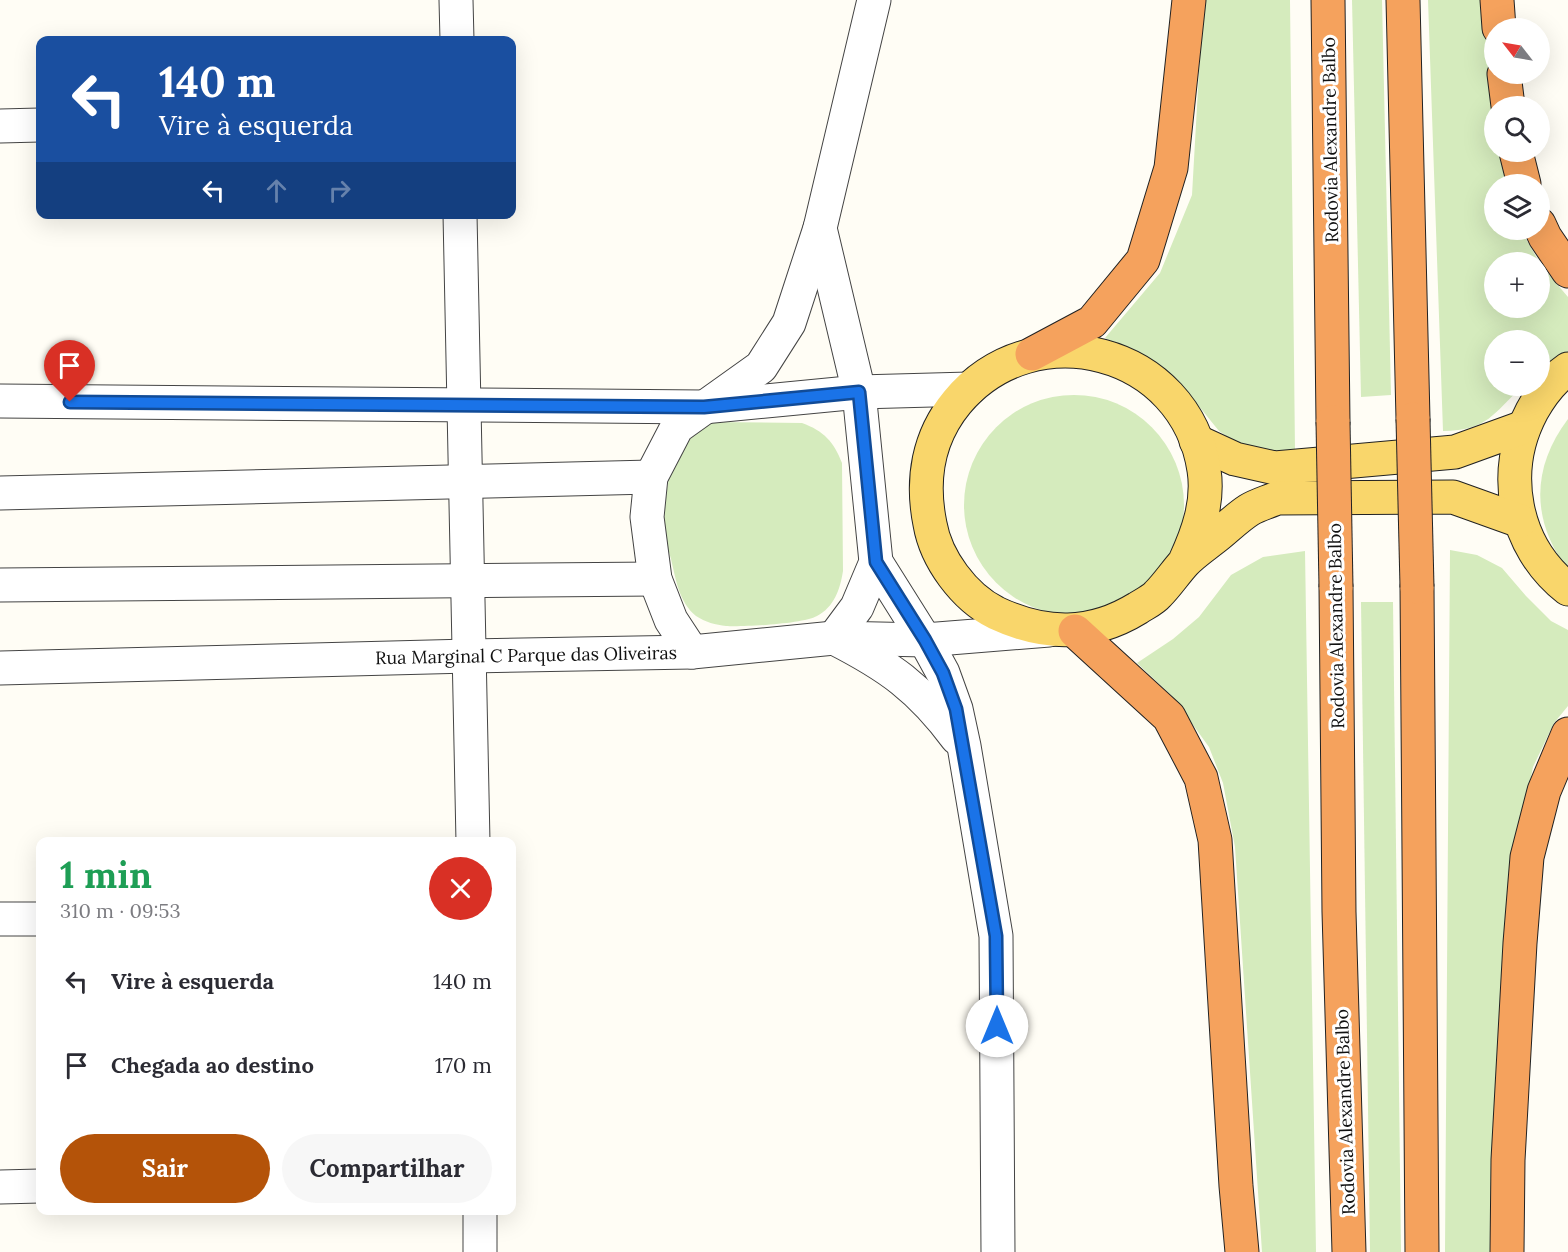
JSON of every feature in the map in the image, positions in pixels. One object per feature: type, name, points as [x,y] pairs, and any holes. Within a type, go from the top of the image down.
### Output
[{"type":"highway","points":[[1032,354],[1092,322],[1143,260],[1171,168],[1189,0]]},
{"type":"highway","name":"Rodovia Alexandre Balbo","points":[[1328,0],[1339,912],[1348,1252]]},
{"type":"highway","points":[[1403,0],[1417,587],[1422,1252]]},
{"type":"highway","points":[[1497,0],[1498,18]]},
{"type":"highway","points":[[1547,240],[1568,271]]},
{"type":"highway","points":[[1063,630],[1169,717],[1202,778],[1215,840],[1242,1252]]},
{"type":"highway","points":[[1507,1252],[1508,1160],[1527,857],[1544,791],[1568,734]]},
{"type":"main road","points":[[1185,561],[1198,533],[1204,502],[1204,471],[1196,441],[1180,411],[1158,385],[1131,366],[1099,354],[1077,351],[1032,354],[988,373],[969,388],[949,412],[934,440],[926,471],[925,502],[931,533],[945,563],[964,589],[990,609],[1019,624],[1063,630],[1119,620],[1157,596],[1185,561],[1250,509],[1277,498],[1453,497],[1520,521]]},
{"type":"main road","points":[[1568,369],[1540,396],[1524,427],[1517,450],[1514,473],[1515,497],[1520,521],[1533,551],[1553,577],[1568,589]]},
{"type":"main road","points":[[1196,441],[1235,459],[1275,468],[1455,452],[1524,427]]},
{"type":"street","points":[[456,0],[457,36]]},
{"type":"street","points":[[692,652],[671,620],[655,579],[647,518],[651,477],[677,427],[760,367],[789,323],[820,228],[874,0]]},
{"type":"street","points":[[0,126],[36,125]]},
{"type":"street","points":[[460,219],[473,837]]},
{"type":"street","points":[[820,228],[859,392],[876,562],[943,673],[956,709],[964,746],[996,936],[998,1252]]},
{"type":"street","points":[[0,401],[704,407],[859,392],[969,388]]},
{"type":"street","points":[[0,493],[651,477]]},
{"type":"street","points":[[876,562],[857,607],[834,638],[873,658],[907,682],[938,712],[964,746]]},
{"type":"street","points":[[0,585],[655,579]]},
{"type":"street","name":"Rua Marginal C Parque das Oliveiras","points":[[0,668],[692,652],[834,638],[925,640],[1063,630]]},
{"type":"street","points":[[0,919],[36,919]]},
{"type":"street","points":[[0,1187],[36,1186]]},
{"type":"street","points":[[480,1215],[480,1252]]},
{"type":"green space","points":[[1203,0],[1290,0],[1295,451],[1268,453],[1241,446],[1219,431],[1159,366],[1105,338],[1160,273],[1192,195]]},
{"type":"green space","points":[[1352,0],[1382,0],[1391,395],[1361,397]]},
{"type":"green space","points":[[1428,0],[1487,0],[1488,18],[1484,18],[1484,84],[1493,84],[1494,96],[1484,96],[1484,162],[1501,162],[1504,174],[1484,174],[1484,240],[1527,240],[1533,252],[1484,252],[1484,318],[1550,318],[1550,276],[1568,297],[1568,357],[1550,367],[1550,330],[1484,330],[1484,396],[1513,396],[1489,419],[1480,424],[1458,430],[1443,431]]},
{"type":"green space","points":[[1074,395],[1095,397],[1126,408],[1152,427],[1171,453],[1182,484],[1184,505],[1182,526],[1171,557],[1152,583],[1126,602],[1095,613],[1074,615],[1053,613],[1022,602],[996,583],[977,557],[966,526],[964,505],[966,484],[977,453],[996,427],[1022,408],[1053,397]]},
{"type":"green space","points":[[1568,419],[1568,570],[1547,533],[1540,494],[1547,456]]},
{"type":"green space","points":[[706,422],[802,423],[822,434],[835,449],[842,463],[843,571],[832,603],[817,616],[787,623],[726,626],[699,618],[686,604],[677,583],[665,536],[666,503],[670,474],[677,458]]},
{"type":"green space","points":[[1450,550],[1477,555],[1502,568],[1551,621],[1568,630],[1568,706],[1554,723],[1533,767],[1516,849],[1500,998],[1490,1252],[1445,1252]]},
{"type":"green space","points":[[1305,551],[1316,1252],[1262,1252],[1235,847],[1223,783],[1209,747],[1172,696],[1137,663],[1173,639],[1199,617],[1231,575],[1263,557]]},
{"type":"green space","points":[[1361,602],[1393,602],[1401,1252],[1370,1252]]},
{"type":"route","points":[[70,402],[704,407],[859,392],[876,562],[943,673],[956,709],[996,936],[997,1026]]}]
